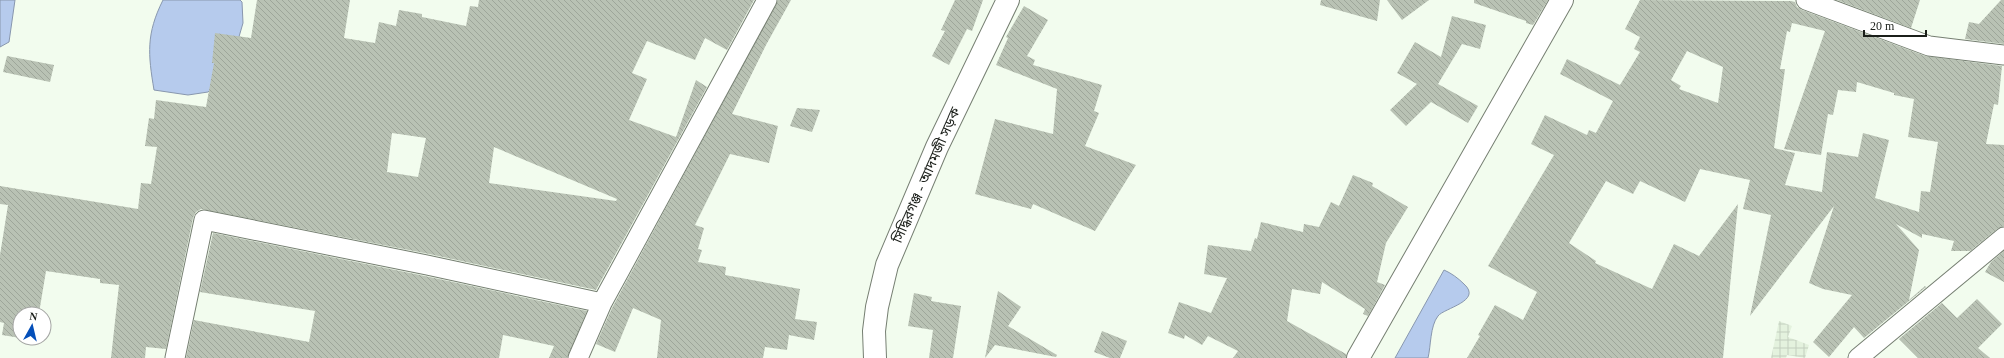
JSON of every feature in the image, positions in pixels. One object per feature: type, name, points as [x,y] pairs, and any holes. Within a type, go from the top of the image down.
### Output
[{"type":"main road","name":"সিদ্ধিরগঞ্জ - আদমজী সড়ক","points":[[875,358],[875,325],[887,265],[937,146],[1008,0]]},
{"type":"main road","points":[[1358,358],[1562,0]]},
{"type":"street","points":[[578,358],[602,303],[767,0]]},
{"type":"street","points":[[1806,0],[1929,46],[2004,55]]},
{"type":"street","points":[[175,358],[204,220],[427,265],[602,303]]},
{"type":"street","points":[[1858,358],[2004,237]]},
{"type":"shaded area","points":[[1779,321],[1792,326],[1788,337],[1809,345],[1805,358],[1787,355],[1786,358],[1771,358]]},
{"type":"water","points":[[0,0],[15,0],[9,42],[0,47]]},
{"type":"water","points":[[163,0],[240,0],[242,2],[243,23],[229,71],[208,92],[188,95],[154,90],[150,66],[151,34],[157,12]]},
{"type":"water","points":[[1444,270],[1464,284],[1469,290],[1469,295],[1460,303],[1442,313],[1435,320],[1428,358],[1395,358]]},
{"type":"building","points":[[257,0],[350,0],[344,38],[375,43],[379,22],[396,26],[399,10],[422,14],[422,17],[466,26],[470,6],[478,7],[479,0],[754,0],[727,50],[705,38],[695,60],[647,41],[632,73],[647,79],[629,120],[676,137],[696,80],[707,87],[596,290],[429,254],[201,209],[196,212],[193,218],[166,349],[146,347],[145,358],[111,358],[119,285],[100,283],[100,279],[46,271],[40,306],[12,306],[12,337],[2,335],[4,323],[0,322],[0,255],[8,205],[0,204],[0,186],[138,209],[141,183],[151,184],[157,147],[145,146],[149,118],[154,119],[156,100],[206,107],[214,63],[212,63],[215,33],[251,38]],"holes":[[[392,133],[426,138],[418,177],[387,172]],[[494,147],[617,199],[616,201],[489,183]]]},
{"type":"building","points":[[778,0],[791,0],[766,45],[732,114],[778,126],[769,163],[730,154],[695,225],[704,228],[698,249],[702,250],[698,262],[726,267],[725,275],[800,289],[795,319],[817,322],[814,340],[789,335],[787,350],[765,347],[763,358],[657,358],[661,320],[633,308],[615,352],[596,344],[612,308]]},
{"type":"building","points":[[955,0],[983,0],[972,31],[967,29],[949,65],[932,56],[945,31],[941,30]]},
{"type":"building","points":[[1321,0],[1380,0],[1377,21],[1320,5]]},
{"type":"building","points":[[1387,0],[1429,0],[1402,20]]},
{"type":"building","points":[[1474,0],[1548,0],[1533,25],[1526,23],[1526,21],[1474,3]]},
{"type":"building","points":[[1640,0],[1791,1],[1795,2],[1797,7],[1802,10],[1925,56],[2002,66],[1998,105],[1994,104],[1986,144],[2004,145],[2004,226],[1997,229],[1970,251],[1951,251],[1954,241],[1922,234],[1922,238],[1896,224],[1919,250],[1909,300],[1925,286],[1926,287],[1864,338],[1854,327],[1829,357],[1813,342],[1852,295],[1823,289],[1809,283],[1834,206],[1750,316],[1771,215],[1743,209],[1750,180],[1700,169],[1685,202],[1640,181],[1633,194],[1606,181],[1569,243],[1596,261],[1595,263],[1652,289],[1674,244],[1699,256],[1738,204],[1723,358],[1467,358],[1480,336],[1478,335],[1495,305],[1523,320],[1537,292],[1488,266],[1554,155],[1531,144],[1545,115],[1587,135],[1589,130],[1596,133],[1613,101],[1560,74],[1567,59],[1620,85],[1640,52],[1634,49],[1640,37],[1625,29]],"holes":[[[1792,23],[1825,31],[1784,149],[1821,155],[1828,114],[1833,115],[1838,90],[1856,92],[1857,82],[1894,93],[1894,95],[1914,99],[1908,137],[1938,142],[1930,192],[1921,191],[1919,212],[1875,198],[1889,140],[1863,133],[1858,157],[1827,152],[1822,192],[1785,185],[1795,153],[1774,148],[1785,69],[1780,69],[1787,31],[1790,32]],[[1687,51],[1723,67],[1718,103],[1679,89],[1681,86],[1671,80]]]},
{"type":"building","points":[[1837,0],[1920,0],[1911,28]]},
{"type":"building","points":[[2001,0],[2004,0],[2004,44],[1965,39],[1969,22],[1979,24]]},
{"type":"building","points":[[1024,6],[1048,20],[1027,56],[1035,60],[1033,65],[1102,85],[1094,111],[1099,113],[1085,146],[1136,165],[1095,231],[1033,204],[1031,209],[975,194],[995,119],[1053,134],[1057,89],[996,65],[1008,38],[1006,37]]},
{"type":"building","points":[[1452,16],[1486,25],[1480,49],[1462,44],[1438,84],[1478,106],[1468,123],[1431,102],[1406,126],[1390,110],[1417,84],[1397,73],[1415,42],[1441,57]]},
{"type":"building","points":[[7,56],[54,65],[50,82],[3,72]]},
{"type":"building","points":[[797,108],[820,110],[812,132],[790,126]]},
{"type":"building","points":[[1353,175],[1373,183],[1372,186],[1408,207],[1386,243],[1377,282],[1385,285],[1368,316],[1363,314],[1365,309],[1322,282],[1320,294],[1292,289],[1287,321],[1346,354],[1346,358],[1233,358],[1238,351],[1208,336],[1202,345],[1185,335],[1184,339],[1168,333],[1179,302],[1211,313],[1227,278],[1204,274],[1208,245],[1251,251],[1255,238],[1257,239],[1261,222],[1303,232],[1304,224],[1319,227],[1331,202],[1339,206]]},
{"type":"building","points":[[213,233],[587,311],[567,358],[549,358],[554,346],[503,335],[499,358],[186,358],[194,320],[309,342],[315,311],[200,292]]},
{"type":"building","points":[[2004,251],[2004,282],[1985,272],[1991,262]]},
{"type":"building","points":[[998,291],[1021,307],[1008,326],[1057,355],[1056,357],[995,345],[985,358]]},
{"type":"building","points":[[914,293],[932,297],[931,301],[961,306],[953,358],[929,358],[933,330],[908,326]]},
{"type":"building","points":[[1977,299],[2002,324],[1978,348],[1990,358],[1918,358],[1899,339],[1942,303],[1957,318]]},
{"type":"building","points":[[1102,331],[1127,341],[1120,358],[1110,358],[1094,352]]}]
